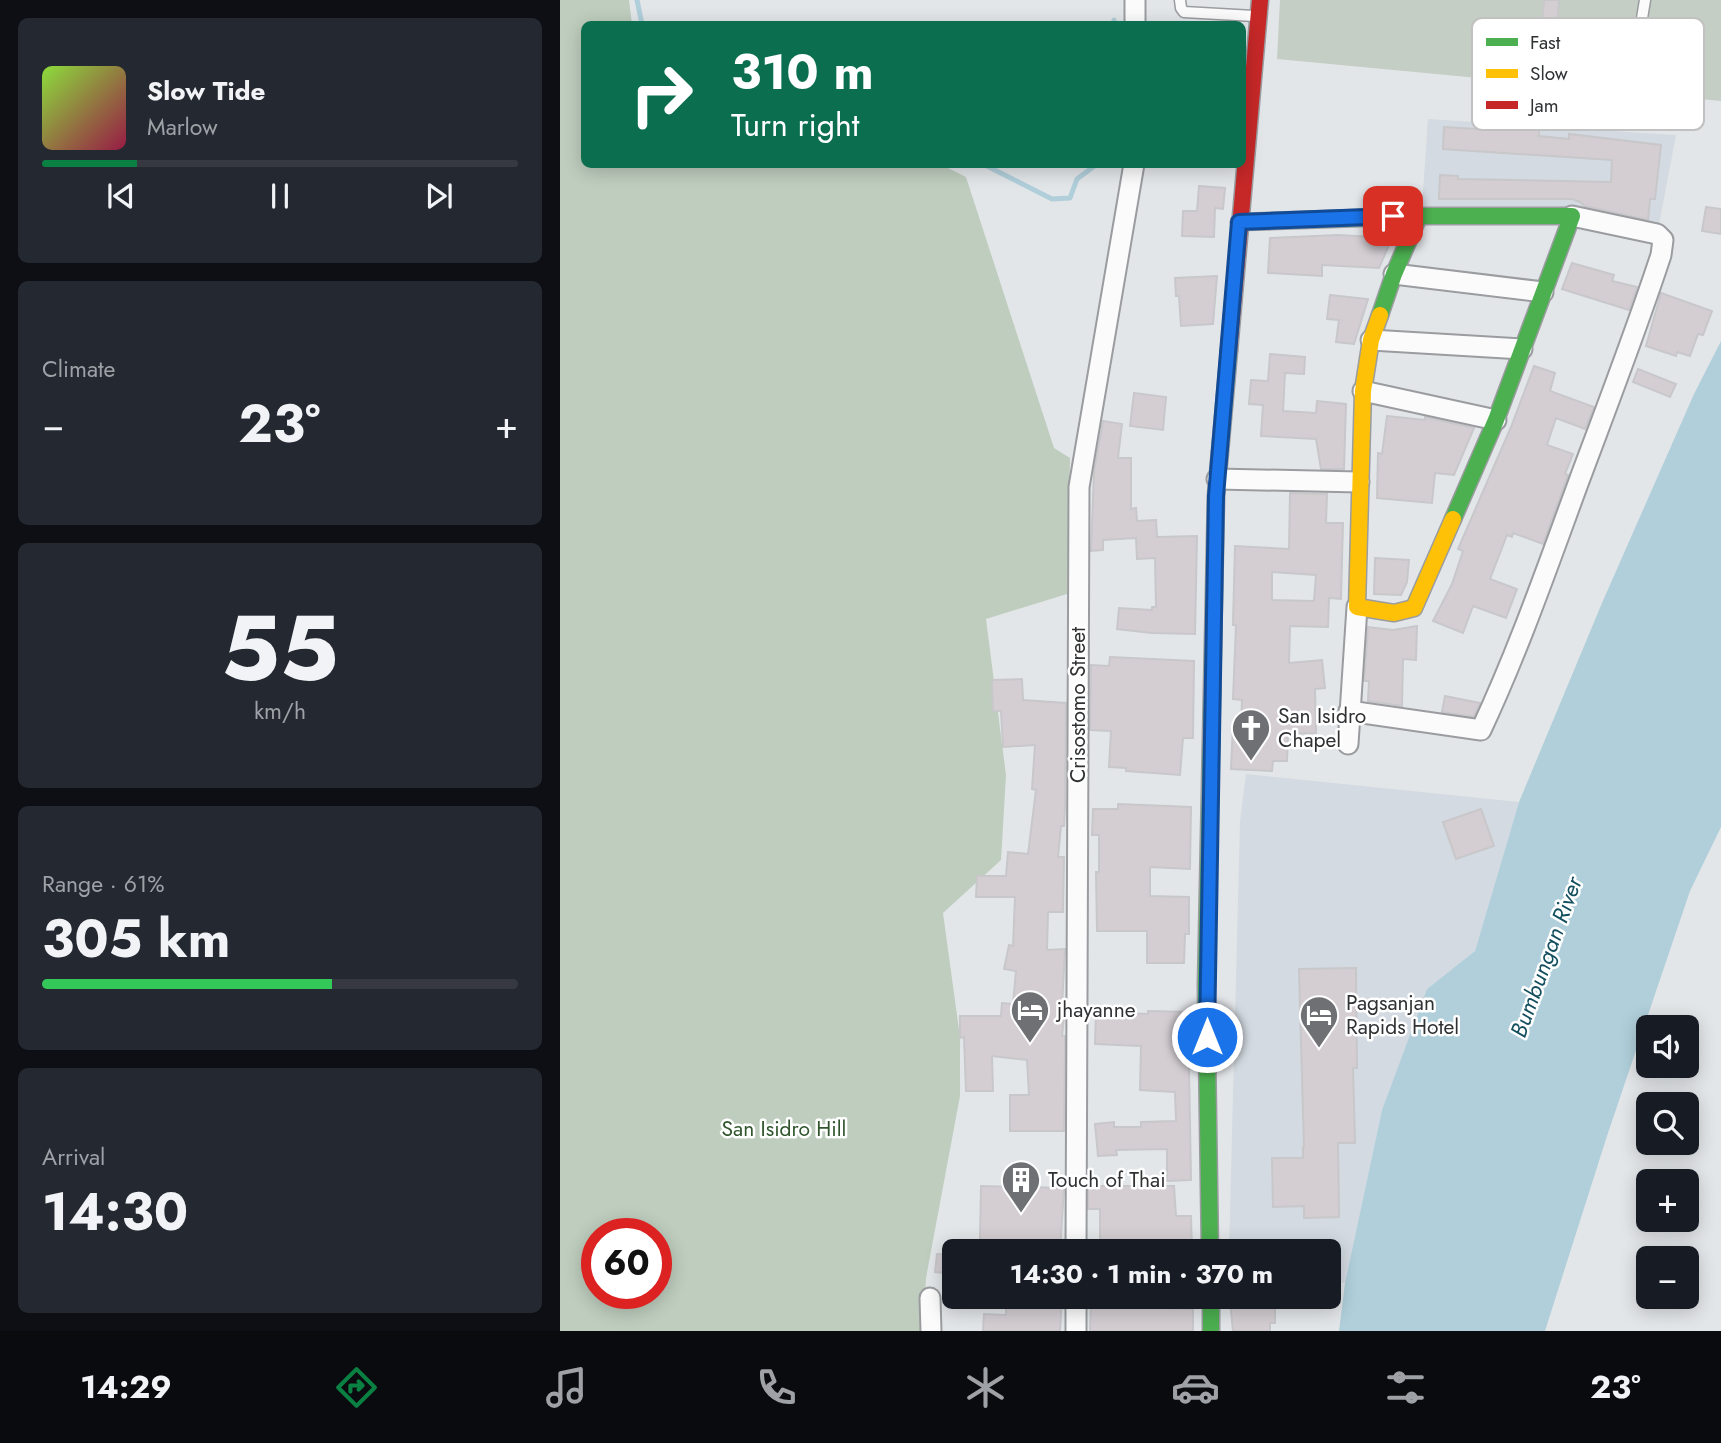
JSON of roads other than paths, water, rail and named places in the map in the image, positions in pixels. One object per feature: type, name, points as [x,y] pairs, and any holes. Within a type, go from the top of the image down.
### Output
[{"type":"main road","points":[[1246,147],[1259,8]]},
{"type":"main road","points":[[1210,1239],[1206,986],[1217,479],[1244,168]]},
{"type":"main road","points":[[1239,222],[1419,216],[1572,216],[1496,420],[1414,608],[1405,614],[1380,613],[1357,607],[1359,482],[1363,391],[1371,340],[1394,274],[1419,216]]},
{"type":"main road","points":[[1211,1309],[1211,1331]]},
{"type":"street","points":[[1135,0],[1135,21]]},
{"type":"street","name":"Crisostomo Street","points":[[1076,1239],[1079,487],[1133,168]]},
{"type":"street","points":[[1349,711],[1481,730],[1507,674],[1627,357],[1661,255],[1663,240],[1657,234],[1572,216]]},
{"type":"street","points":[[1394,274],[1543,292]]},
{"type":"street","points":[[1371,340],[1522,349]]},
{"type":"street","points":[[1363,391],[1496,420]]},
{"type":"street","points":[[1217,479],[1359,482]]},
{"type":"street","points":[[1348,744],[1357,607]]},
{"type":"street","points":[[930,1298],[931,1331]]},
{"type":"street","points":[[1076,1309],[1076,1331]]},
{"type":"lane","points":[[1180,0],[1184,12],[1259,8]]},
{"type":"lane","points":[[1642,18],[1645,0]]},
{"type":"water","name":"Bumbungan River","points":[[1721,341],[1721,827],[1690,891],[1648,1015],[1636,1015],[1636,1050],[1545,1331],[1339,1331],[1345,1283],[1382,1110],[1427,989],[1475,951],[1519,802],[1602,603],[1694,394]]},
{"type":"waterway","points":[[637,0],[641,21]]},
{"type":"waterway","points":[[991,168],[1052,199],[1070,198],[1077,179],[1092,168]]},
{"type":"place","name":"San Isidro Chapel","points":[[1251,762]]},
{"type":"place","name":"jhayanne","points":[[1030,1044]]},
{"type":"place","name":"Pagsanjan Rapids Hotel","points":[[1319,1049]]},
{"type":"place","name":"Touch of Thai","points":[[1021,1214]]},
{"type":"park label","name":"San Isidro Hill","points":[[784,1129]]}]
